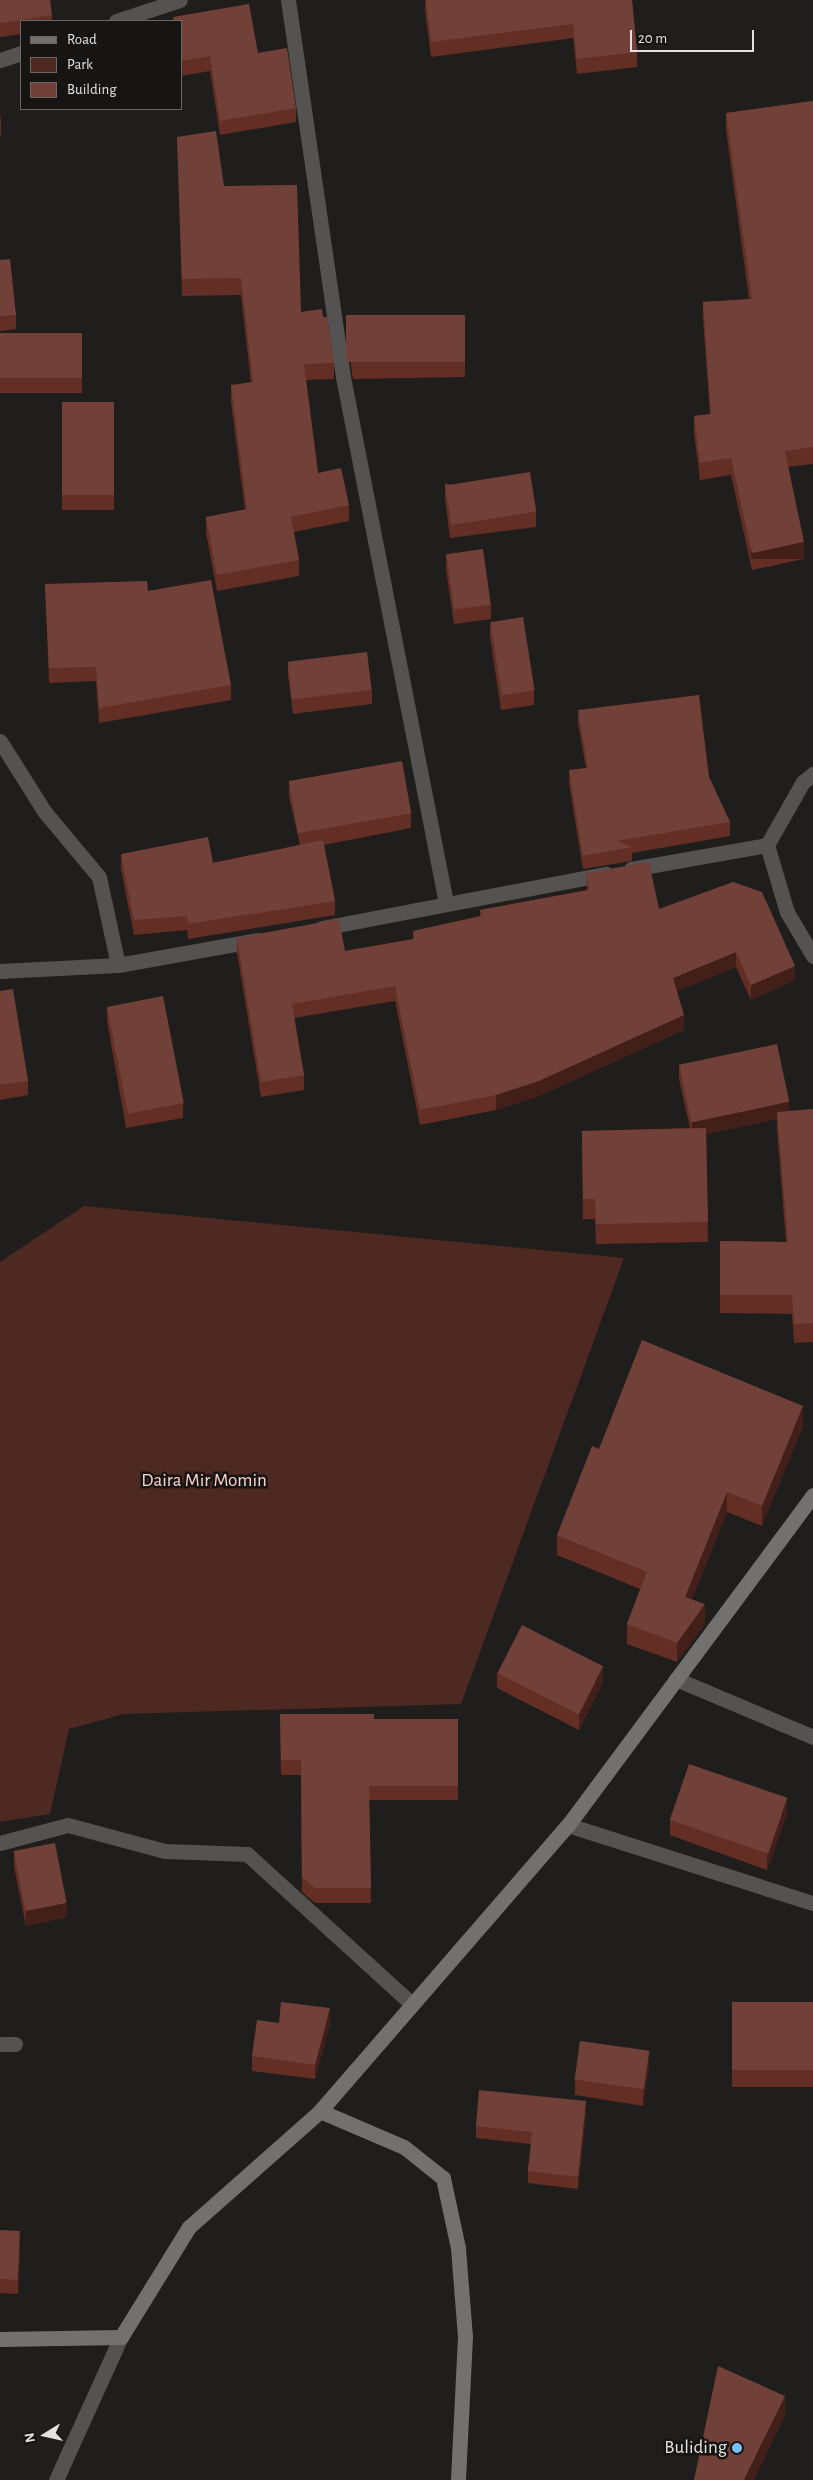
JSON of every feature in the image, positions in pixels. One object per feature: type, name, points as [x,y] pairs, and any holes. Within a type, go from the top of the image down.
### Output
[{"type":"street","points":[[119,20],[180,0]]},
{"type":"street","points":[[288,0],[343,377],[446,903]]},
{"type":"street","points":[[0,60],[20,52]]},
{"type":"street","points":[[0,741],[44,812],[99,876],[118,965]]},
{"type":"street","points":[[813,774],[803,782],[768,845],[787,912],[813,956]]},
{"type":"street","points":[[306,931],[446,903],[768,845]]},
{"type":"street","points":[[0,971],[118,965],[278,936]]},
{"type":"street","points":[[56,2480],[121,2337],[188,2227],[320,2111],[568,1825],[813,1495]]},
{"type":"street","points":[[676,1679],[813,1737]]},
{"type":"street","points":[[0,1843],[68,1825],[165,1851],[247,1854],[412,2004]]},
{"type":"street","points":[[568,1825],[813,1903]]},
{"type":"street","points":[[320,2111],[404,2146],[443,2178],[458,2248],[465,2336],[458,2480]]},
{"type":"street","points":[[0,2339],[121,2337]]},
{"type":"green space","name":"Daira Mir Momin","points":[[84,1206],[624,1258],[461,1704],[124,1714],[69,1729],[50,1814],[0,1822],[0,1262]]},
{"type":"building","points":[[0,0],[50,0],[52,15],[0,23]]},
{"type":"building","points":[[426,0],[632,0],[637,52],[577,59],[573,24],[431,42]]},
{"type":"building","points":[[249,4],[258,53],[287,48],[296,108],[220,121],[210,56],[182,61],[182,20],[174,20],[173,17]]},
{"type":"building","points":[[813,101],[813,447],[785,451],[804,542],[752,553],[731,458],[700,463],[694,416],[711,414],[703,302],[752,299],[726,113]]},
{"type":"building","points":[[216,131],[224,186],[297,185],[301,312],[322,309],[323,317],[327,317],[334,363],[304,364],[318,473],[341,468],[349,505],[291,517],[299,560],[217,575],[206,517],[247,509],[231,385],[253,382],[241,278],[182,279],[177,137]]},
{"type":"building","points":[[10,259],[16,315],[0,316],[0,260]]},
{"type":"building","points":[[346,315],[465,315],[465,362],[346,362]]},
{"type":"building","points":[[0,333],[82,333],[82,378],[0,378]]},
{"type":"building","points":[[62,402],[114,402],[114,495],[62,495]]},
{"type":"building","points":[[530,472],[536,512],[451,525],[445,485]]},
{"type":"building","points":[[483,549],[491,604],[454,610],[446,554]]},
{"type":"building","points":[[211,580],[231,685],[99,708],[96,667],[49,668],[45,584],[147,581],[148,591]]},
{"type":"building","points":[[523,617],[535,690],[502,695],[490,622]]},
{"type":"building","points":[[367,652],[372,690],[292,699],[288,662]]},
{"type":"building","points":[[699,695],[709,777],[730,822],[617,841],[632,847],[583,856],[569,770],[588,768],[578,710]]},
{"type":"building","points":[[402,761],[411,813],[298,833],[289,781]]},
{"type":"building","points":[[208,837],[213,863],[323,840],[335,901],[188,924],[187,916],[134,920],[121,854]]},
{"type":"building","points":[[649,862],[659,909],[733,882],[762,892],[795,966],[751,985],[736,952],[673,978],[684,1015],[539,1081],[496,1095],[420,1110],[395,986],[292,1004],[304,1075],[261,1082],[237,938],[339,919],[345,951],[414,939],[413,931],[482,916],[480,910],[589,890],[586,873]]},
{"type":"building","points":[[13,989],[28,1081],[0,1085],[0,991]]},
{"type":"building","points":[[163,996],[184,1103],[128,1114],[107,1007]]},
{"type":"building","points":[[777,1044],[789,1102],[691,1123],[679,1065]]},
{"type":"building","points":[[813,1109],[813,1323],[794,1324],[792,1295],[720,1295],[720,1241],[788,1242],[777,1112]]},
{"type":"building","points":[[706,1128],[708,1222],[596,1224],[595,1199],[583,1199],[582,1131]]},
{"type":"building","points":[[642,1340],[803,1406],[762,1506],[727,1492],[685,1597],[705,1604],[677,1643],[627,1624],[647,1572],[557,1535],[592,1446],[599,1449]]},
{"type":"building","points":[[522,1625],[603,1666],[579,1714],[497,1673]]},
{"type":"building","points":[[280,1714],[374,1714],[374,1719],[458,1719],[458,1786],[369,1786],[371,1888],[315,1888],[302,1877],[301,1760],[281,1760]]},
{"type":"building","points":[[689,1764],[787,1798],[768,1854],[670,1820]]},
{"type":"building","points":[[55,1843],[67,1903],[25,1911],[14,1851]]},
{"type":"building","points":[[281,2002],[330,2008],[315,2065],[252,2056],[257,2020],[279,2023]]},
{"type":"building","points":[[732,2002],[813,2002],[813,2070],[732,2070]]},
{"type":"building","points":[[580,2041],[649,2051],[644,2089],[575,2080]]},
{"type":"building","points":[[479,2090],[586,2101],[578,2177],[528,2171],[532,2132],[476,2126]]},
{"type":"building","points":[[0,2230],[20,2231],[17,2280],[0,2279]]},
{"type":"building","name":"Buliding","points":[[718,2366],[785,2396],[744,2480],[694,2480]]},
{"type":"place","name":"Buliding","points":[[737,2448]]}]
